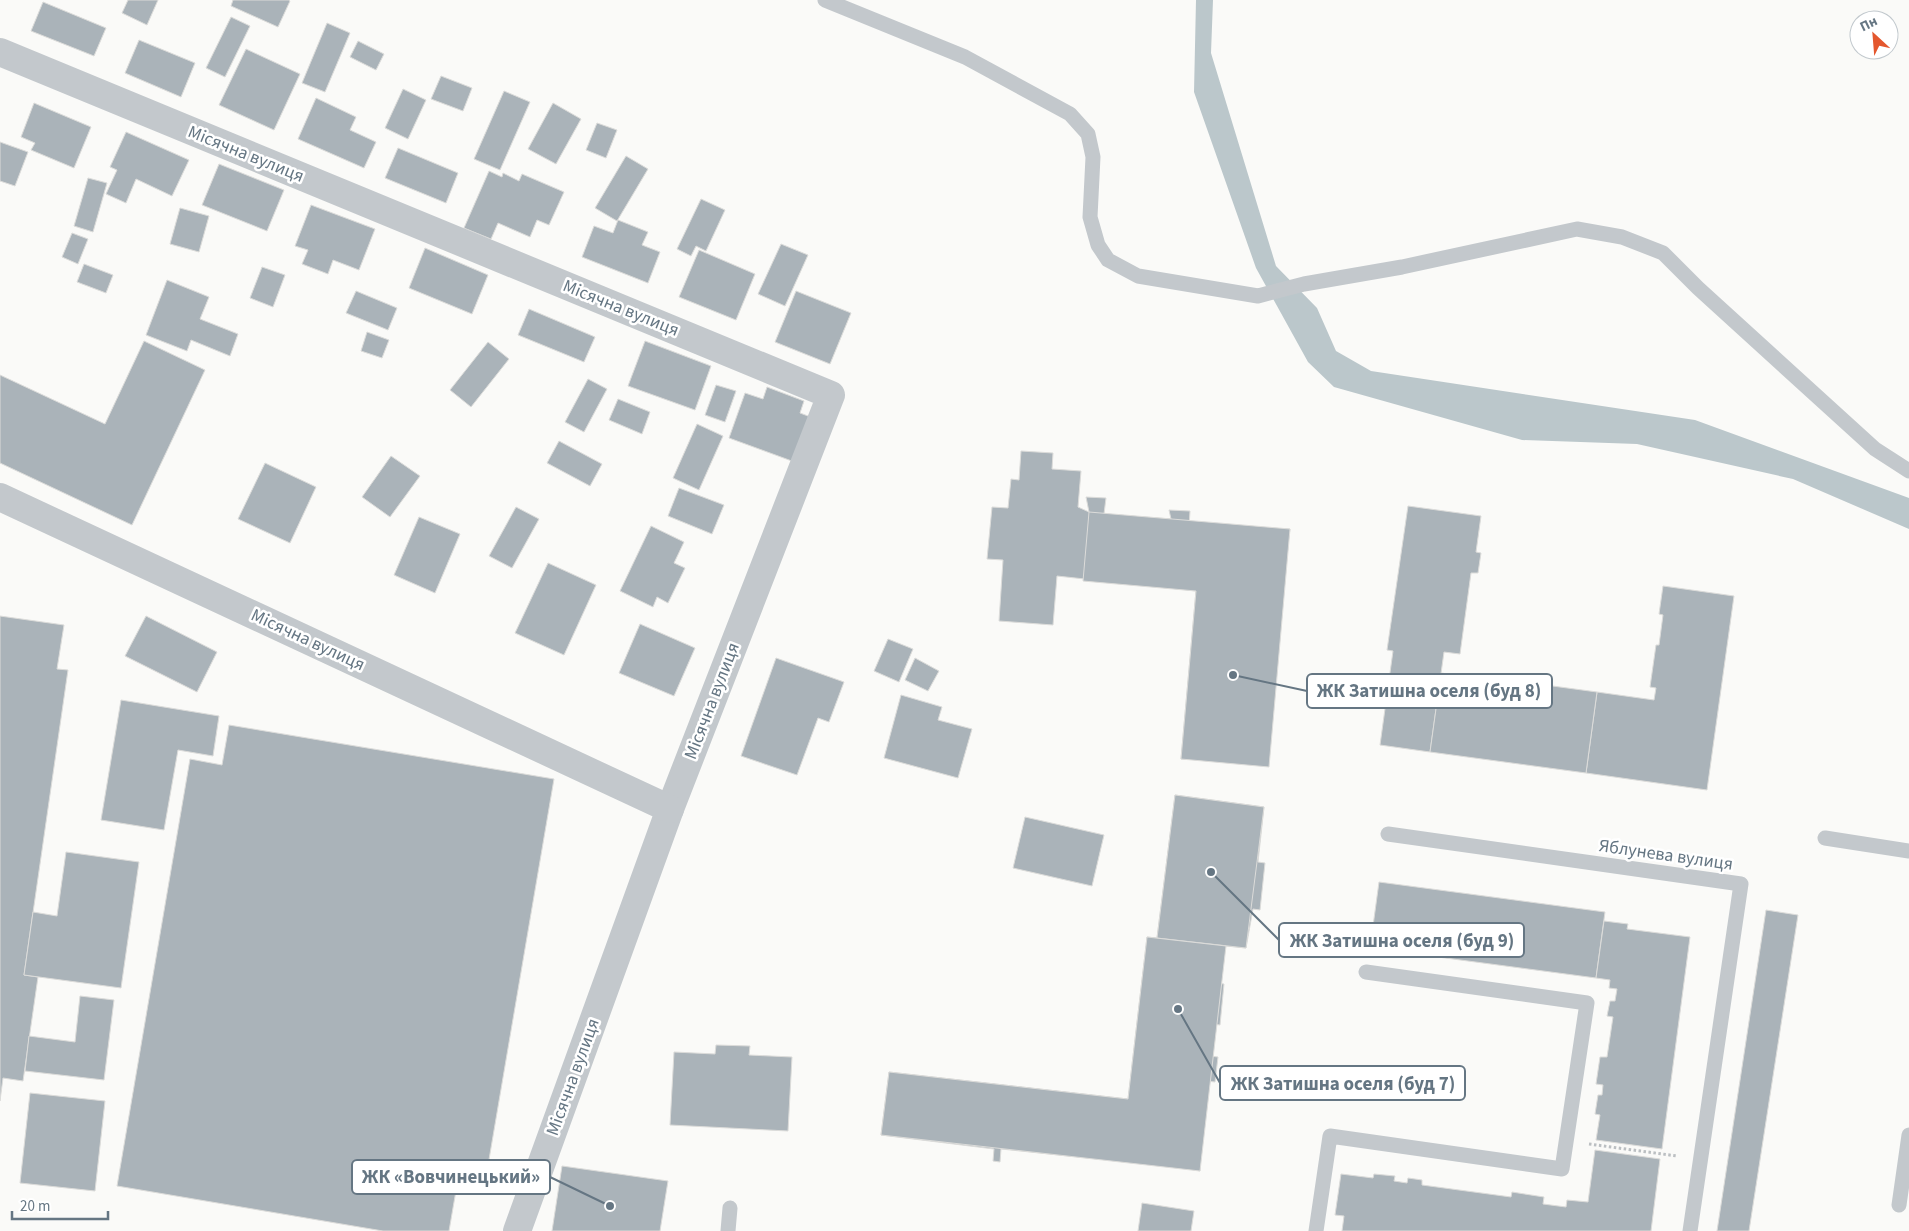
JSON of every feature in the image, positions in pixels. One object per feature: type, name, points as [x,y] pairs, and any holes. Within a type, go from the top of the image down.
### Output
[{"type":"street","name":"Місячна вулиця","points":[[0,52],[831,395],[670,809],[517,1231]]},
{"type":"street","name":"Місячна вулиця","points":[[0,497],[670,809]]},
{"type":"lane","points":[[825,0],[965,57],[1070,114],[1088,134],[1093,157],[1090,218],[1098,245],[1108,260],[1138,276],[1258,296],[1304,284],[1402,267],[1577,229],[1622,237],[1663,253],[1705,295],[1875,449],[1909,471]]},
{"type":"lane","name":"Яблунева вулиця","points":[[1388,834],[1740,884],[1690,1231]]},
{"type":"lane","points":[[1825,838],[1909,851]]},
{"type":"lane","points":[[1316,1231],[1330,1136],[1562,1170],[1587,1003],[1366,972]]},
{"type":"lane","points":[[1899,1205],[1909,1135]]},
{"type":"lane","points":[[728,1231],[730,1208]]},
{"type":"path","points":[[1567,1141],[1700,1159]]},
{"type":"shaded area","points":[[1196,0],[1213,0],[1211,53],[1276,266],[1317,308],[1336,351],[1371,371],[1695,420],[1909,498],[1909,529],[1793,479],[1637,444],[1522,440],[1334,387],[1308,362],[1256,268],[1194,92]]},
{"type":"building","points":[[128,0],[158,0],[147,25],[122,13]]},
{"type":"building","points":[[233,0],[290,1],[278,27],[231,6]]},
{"type":"building","points":[[43,2],[106,28],[94,56],[31,31]]},
{"type":"building","points":[[231,17],[250,26],[225,77],[206,68]]},
{"type":"building","points":[[327,23],[350,33],[325,92],[302,83]]},
{"type":"building","points":[[139,40],[195,63],[181,97],[125,73]]},
{"type":"building","points":[[358,41],[384,54],[376,70],[350,57]]},
{"type":"building","points":[[246,49],[300,74],[274,130],[219,105]]},
{"type":"building","points":[[441,76],[472,88],[463,111],[431,99]]},
{"type":"building","points":[[403,89],[426,100],[408,139],[385,128]]},
{"type":"building","points":[[504,91],[530,102],[500,170],[474,159]]},
{"type":"building","points":[[316,98],[356,117],[350,130],[376,142],[364,168],[298,139]]},
{"type":"building","points":[[34,103],[91,127],[74,168],[31,150],[35,143],[21,137]]},
{"type":"building","points":[[553,103],[581,119],[556,164],[528,149]]},
{"type":"building","points":[[597,123],[617,130],[606,158],[586,150]]},
{"type":"building","points":[[126,132],[189,160],[172,196],[136,179],[126,203],[106,194],[117,170],[110,167]]},
{"type":"building","points":[[0,142],[28,152],[15,186],[0,181]]},
{"type":"building","points":[[398,148],[458,173],[446,203],[385,178]]},
{"type":"building","points":[[626,156],[648,169],[617,221],[595,208]]},
{"type":"building","points":[[219,164],[284,190],[267,231],[202,205]]},
{"type":"building","points":[[489,171],[502,177],[503,173],[519,181],[522,174],[564,192],[549,225],[537,220],[530,237],[498,223],[491,239],[464,228]]},
{"type":"building","points":[[88,178],[107,183],[93,232],[74,226]]},
{"type":"building","points":[[701,199],[725,210],[706,251],[696,246],[691,256],[677,249]]},
{"type":"building","points":[[311,205],[375,229],[359,270],[333,260],[328,274],[302,264],[308,250],[295,246]]},
{"type":"building","points":[[180,208],[209,216],[199,252],[170,244]]},
{"type":"building","points":[[618,220],[648,232],[642,245],[660,252],[648,283],[582,257],[594,226],[613,233]]},
{"type":"building","points":[[72,233],[88,239],[78,264],[62,257]]},
{"type":"building","points":[[781,244],[808,255],[785,306],[758,294]]},
{"type":"building","points":[[425,248],[488,275],[472,314],[409,288]]},
{"type":"building","points":[[699,250],[755,274],[736,320],[679,297]]},
{"type":"building","points":[[84,264],[113,275],[106,293],[77,282]]},
{"type":"building","points":[[262,267],[285,275],[273,307],[250,298]]},
{"type":"building","points":[[167,280],[209,297],[200,319],[238,334],[230,356],[191,340],[187,351],[146,335]]},
{"type":"building","points":[[356,291],[397,308],[388,330],[346,313]]},
{"type":"building","points":[[796,291],[851,313],[830,364],[775,342]]},
{"type":"building","points":[[529,309],[595,337],[584,362],[518,335]]},
{"type":"building","points":[[367,332],[389,340],[382,358],[361,351]]},
{"type":"building","points":[[144,341],[205,370],[132,525],[0,463],[0,375],[105,424]]},
{"type":"building","points":[[645,341],[711,366],[695,410],[628,386]]},
{"type":"building","points":[[488,342],[509,359],[471,407],[450,390]]},
{"type":"building","points":[[588,379],[607,389],[584,432],[565,422]]},
{"type":"building","points":[[716,385],[736,391],[725,422],[705,415]]},
{"type":"building","points":[[767,387],[804,401],[800,413],[816,419],[800,464],[729,438],[745,393],[763,399]]},
{"type":"building","points":[[618,399],[650,412],[642,434],[609,420]]},
{"type":"building","points":[[697,424],[723,436],[699,490],[673,478]]},
{"type":"building","points":[[559,441],[602,464],[590,486],[547,463]]},
{"type":"building","points":[[1021,451],[1053,453],[1052,469],[1081,471],[1078,507],[1089,512],[1086,497],[1106,498],[1104,514],[1171,519],[1169,510],[1190,511],[1189,527],[1290,529],[1277,619],[1257,617],[1245,760],[1181,759],[1196,591],[1057,576],[1053,625],[999,621],[1003,560],[987,559],[992,507],[1008,508],[1011,479],[1019,480]]},
{"type":"building","points":[[391,456],[420,476],[390,517],[362,497]]},
{"type":"building","points":[[265,463],[316,487],[290,543],[238,519]]},
{"type":"building","points":[[679,488],[724,505],[712,534],[668,516]]},
{"type":"building","points":[[1408,506],[1481,516],[1476,552],[1481,553],[1478,573],[1471,573],[1460,654],[1444,652],[1430,752],[1380,745],[1393,651],[1387,650]]},
{"type":"building","points":[[516,507],[539,519],[512,568],[489,556]]},
{"type":"building","points":[[1089,512],[1290,529],[1269,767],[1181,759],[1196,591],[1083,581]]},
{"type":"building","points":[[419,517],[460,534],[435,593],[394,575]]},
{"type":"building","points":[[651,526],[684,542],[674,563],[685,568],[668,603],[657,597],[653,607],[620,591]]},
{"type":"building","points":[[548,563],[596,585],[564,655],[515,633]]},
{"type":"building","points":[[1663,586],[1734,596],[1707,790],[1586,773],[1597,692],[1654,700],[1656,688],[1650,687],[1656,645],[1659,645],[1663,615],[1659,614]]},
{"type":"building","points":[[0,616],[64,625],[57,669],[68,670],[24,975],[38,977],[23,1081],[3,1078],[0,1101]]},
{"type":"building","points":[[146,616],[217,652],[197,692],[125,656]]},
{"type":"building","points":[[640,624],[695,648],[674,696],[619,673]]},
{"type":"building","points":[[888,639],[913,649],[899,682],[874,671]]},
{"type":"building","points":[[776,658],[844,682],[829,722],[818,718],[797,775],[741,756]]},
{"type":"building","points":[[915,658],[939,671],[928,691],[905,680]]},
{"type":"building","points":[[1441,673],[1503,682],[1504,675],[1546,681],[1545,685],[1597,692],[1586,773],[1430,752]]},
{"type":"building","points":[[901,695],[942,707],[938,720],[972,729],[958,778],[884,758]]},
{"type":"building","points":[[121,700],[219,716],[213,756],[178,750],[164,830],[101,820]]},
{"type":"building","points":[[229,725],[554,779],[485,1183],[458,1179],[449,1231],[383,1231],[117,1186],[190,759],[222,765]]},
{"type":"building","points":[[1175,795],[1264,807],[1258,862],[1265,863],[1260,910],[1253,909],[1246,948],[1226,946],[1217,983],[1224,984],[1220,1025],[1213,1024],[1210,1056],[1218,1057],[1215,1082],[1207,1081],[1203,1127],[1194,1126],[1200,1171],[1098,1151],[1097,1159],[1001,1149],[1000,1162],[993,1161],[994,1149],[881,1135],[889,1072],[1128,1099],[1147,937],[1157,938]]},
{"type":"building","points":[[1175,795],[1264,807],[1246,948],[1157,938]]},
{"type":"building","points":[[1025,817],[1104,835],[1092,886],[1013,868]]},
{"type":"building","points":[[66,852],[139,862],[121,988],[24,975],[33,912],[57,916]]},
{"type":"building","points":[[1379,882],[1605,912],[1596,978],[1370,948]]},
{"type":"building","points":[[1766,910],[1798,915],[1749,1231],[1717,1231]]},
{"type":"building","points":[[1604,921],[1628,924],[1627,929],[1690,937],[1662,1149],[1596,1140],[1600,1115],[1595,1114],[1598,1095],[1602,1095],[1603,1085],[1596,1084],[1600,1057],[1607,1057],[1613,1017],[1607,1016],[1610,1001],[1615,1001],[1617,989],[1609,988],[1610,980],[1596,978]]},
{"type":"building","points":[[1147,937],[1226,946],[1200,1171],[881,1135],[889,1072],[1128,1099]]},
{"type":"building","points":[[80,996],[114,1000],[104,1080],[25,1071],[29,1036],[75,1042]]},
{"type":"building","points":[[716,1045],[750,1046],[749,1055],[792,1057],[788,1131],[670,1125],[674,1052],[715,1054]]},
{"type":"building","points":[[30,1093],[105,1101],[95,1191],[20,1183]]},
{"type":"building","points":[[1595,1150],[1660,1159],[1651,1231],[1342,1231],[1344,1216],[1335,1215],[1341,1174],[1373,1178],[1374,1174],[1395,1176],[1394,1181],[1407,1183],[1408,1178],[1422,1180],[1422,1185],[1511,1197],[1512,1192],[1544,1197],[1543,1204],[1566,1207],[1567,1200],[1588,1202]]},
{"type":"building","points":[[562,1166],[668,1181],[660,1231],[552,1231]]},
{"type":"building","points":[[1142,1203],[1194,1211],[1191,1231],[1138,1231]]},
{"type":"place","name":"ЖК Затишна оселя (буд 8)","points":[[1233,675]]},
{"type":"place","name":"ЖК Затишна оселя (буд 9)","points":[[1211,872]]},
{"type":"place","name":"ЖК Затишна оселя (буд 7)","points":[[1178,1009]]},
{"type":"place","name":"ЖК «Вовчинецький»","points":[[610,1206]]}]
